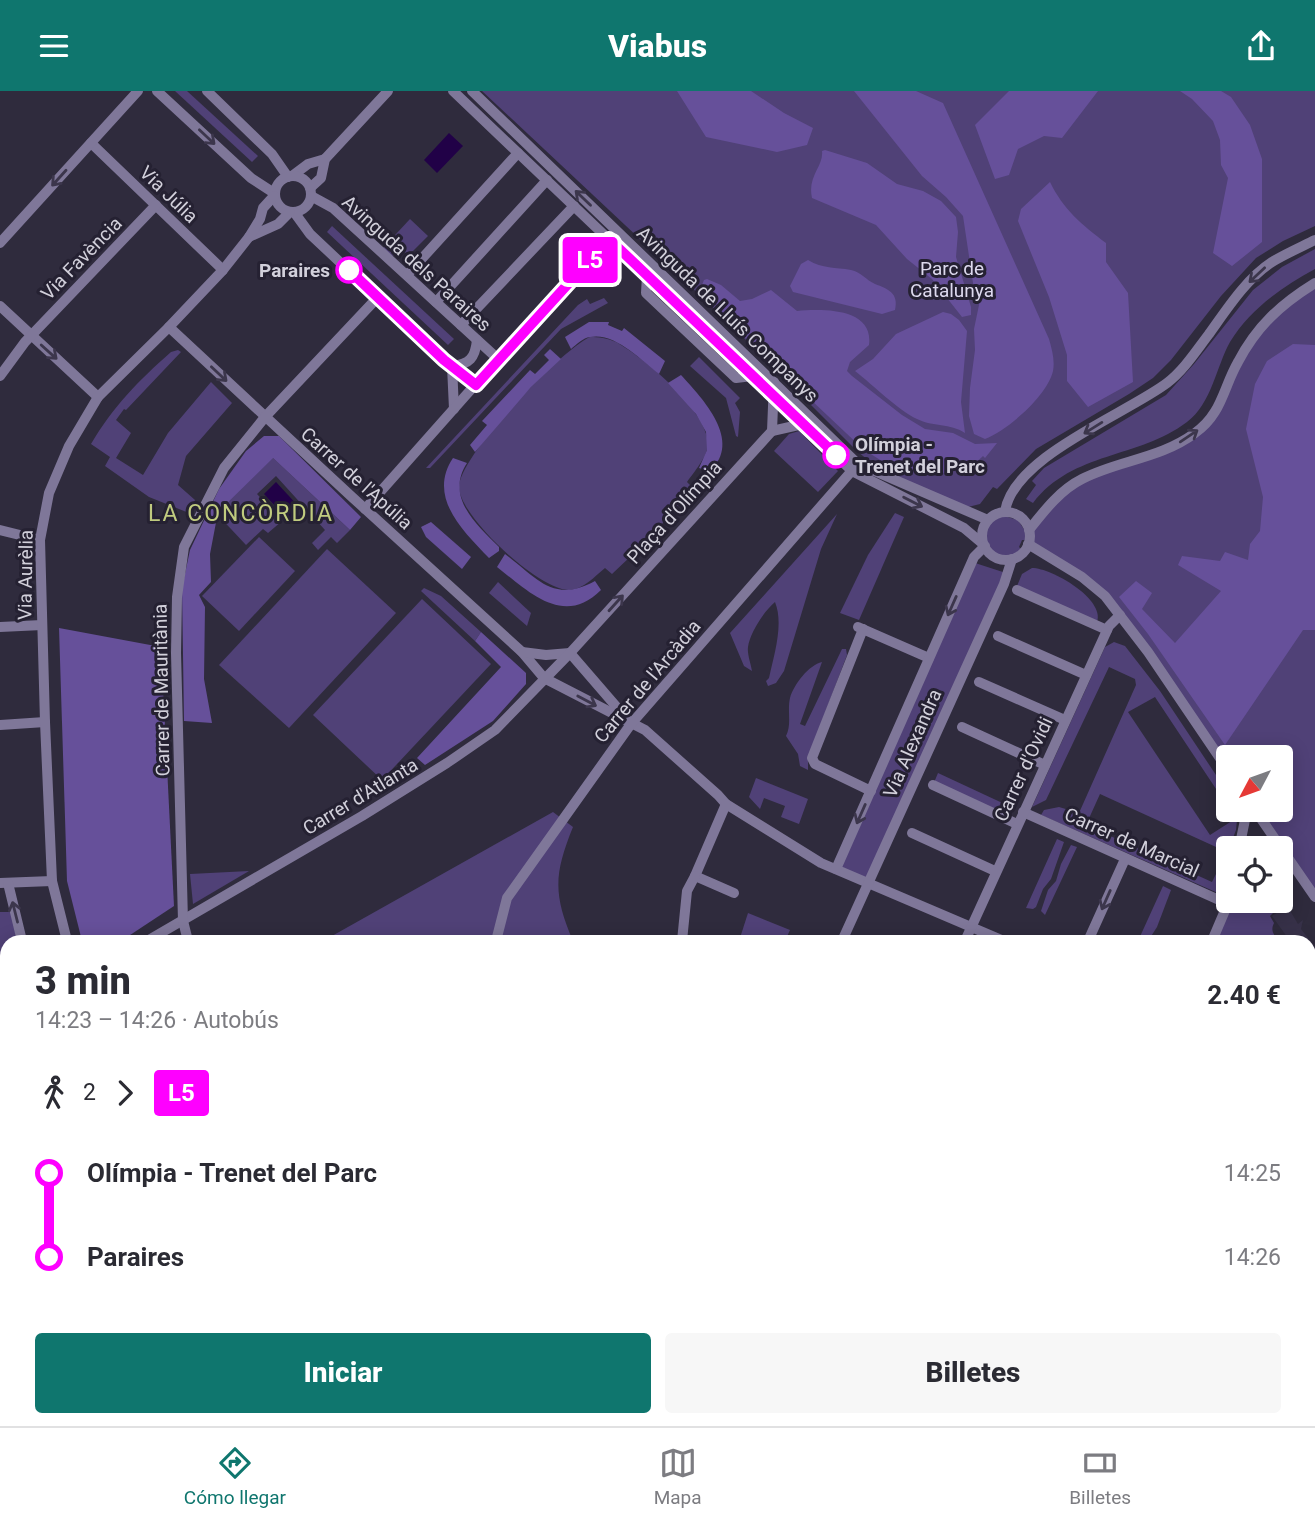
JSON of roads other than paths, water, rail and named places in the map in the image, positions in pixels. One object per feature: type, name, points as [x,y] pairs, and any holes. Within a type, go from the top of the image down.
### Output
[{"type":"street","points":[[0,243],[138,91]]},
{"type":"street","points":[[157,91],[251,178],[274,194],[283,209],[292,212],[310,234],[476,385]]},
{"type":"street","points":[[207,91],[272,154],[290,177]]},
{"type":"street","points":[[292,212],[304,209],[310,192],[321,178],[326,159],[388,91]]},
{"type":"street","name":"Avinguda de Lluís Companys","points":[[453,91],[803,424],[855,467],[964,527],[984,545]]},
{"type":"street","name":"Avinguda de Lluís Companys","points":[[472,91],[774,383],[855,467],[988,520]]},
{"type":"street","name":"Via Júlia","points":[[90,143],[223,270]]},
{"type":"street","points":[[407,275],[517,153]]},
{"type":"street","points":[[274,194],[279,183],[308,164],[326,159]]},
{"type":"street","points":[[290,177],[299,177],[310,192]]},
{"type":"street","points":[[436,302],[547,180]]},
{"type":"street","name":"Avinguda dels Paraires","points":[[310,192],[333,208],[498,359]]},
{"type":"street","name":"Via Aurèlia","points":[[66,935],[52,881],[45,722],[40,540],[49,493],[69,446],[98,397],[223,270],[248,237],[260,219],[263,208],[274,194]]},
{"type":"street","name":"Via Favència","points":[[0,376],[31,336],[156,205]]},
{"type":"street","points":[[460,324],[574,206]]},
{"type":"street","name":"Via Aurèlia","points":[[248,237],[278,224],[292,212]]},
{"type":"street","points":[[365,509],[609,239],[632,245]]},
{"type":"street","points":[[1005,512],[1007,500],[1021,477],[1057,450],[1168,383],[1186,365],[1246,286],[1270,263],[1315,240]]},
{"type":"street","points":[[1028,530],[1053,500],[1080,480],[1105,469],[1164,452],[1196,432],[1218,409],[1237,364],[1257,329],[1292,297],[1315,283]]},
{"type":"street","name":"Carrer de Mauritània","points":[[186,935],[183,921],[176,653],[177,597],[184,547],[224,468],[265,417],[378,297]]},
{"type":"street","points":[[0,306],[98,397]]},
{"type":"street","name":"Carrer de l'Apúlia","points":[[169,327],[522,652],[544,678]]},
{"type":"street","points":[[452,366],[466,364],[475,356],[477,340]]},
{"type":"street","points":[[452,366],[454,409]]},
{"type":"street","points":[[774,383],[772,431],[803,424]]},
{"type":"street","name":"Plaça d'Olímpia","points":[[570,653],[772,431]]},
{"type":"street","name":"Carrer de l'Arcàdia","points":[[498,935],[507,898],[631,724],[855,467]]},
{"type":"street","points":[[1005,512],[1020,517],[1028,530],[1028,544],[1019,556],[998,559],[984,545],[982,532],[988,520],[1005,512]]},
{"type":"street","points":[[0,530],[40,540]]},
{"type":"street","points":[[1028,544],[1083,577],[1105,596],[1216,753]]},
{"type":"street","name":"Via Alexandra","points":[[836,869],[974,557],[984,545]]},
{"type":"street","name":"Via Alexandra","points":[[845,935],[1004,585],[1012,559]]},
{"type":"street","points":[[1017,590],[1107,630]]},
{"type":"street","name":"Carrer d'Ovidi","points":[[968,935],[1107,630],[1121,615]]},
{"type":"street","points":[[0,627],[42,625]]},
{"type":"street","points":[[871,791],[815,764],[812,758],[860,628],[929,658]]},
{"type":"street","points":[[998,636],[1086,675]]},
{"type":"street","points":[[522,652],[546,655],[570,653],[631,724]]},
{"type":"street","name":"Carrer d'Atlanta","points":[[158,935],[362,816],[447,763],[495,730],[570,653]]},
{"type":"street","points":[[544,678],[645,730],[726,804],[821,863],[990,935]]},
{"type":"street","points":[[979,682],[1065,720]]},
{"type":"street","points":[[0,725],[45,722]]},
{"type":"street","points":[[962,727],[1045,765]]},
{"type":"street","points":[[933,785],[1017,824]]},
{"type":"street","points":[[683,935],[687,891],[726,804]]},
{"type":"street","name":"Carrer de Marcial","points":[[1023,812],[1216,898]]},
{"type":"street","points":[[1264,823],[1315,897]]},
{"type":"street","points":[[912,833],[995,871]]},
{"type":"street","points":[[1091,935],[1125,859]]},
{"type":"street","points":[[695,876],[734,893]]},
{"type":"street","points":[[20,935],[4,883],[52,881]]},
{"type":"street","points":[[1215,935],[1224,913]]},
{"type":"place","name":"Paraires","points":[[349,270]]},
{"type":"place","name":"Olímpia - Trenet del Parc","points":[[836,455]]},
{"type":"district","name":"LA CONCÒRDIA","points":[[241,513]]},
{"type":"park label","name":"Parc de Catalunya","points":[[952,279]]}]
